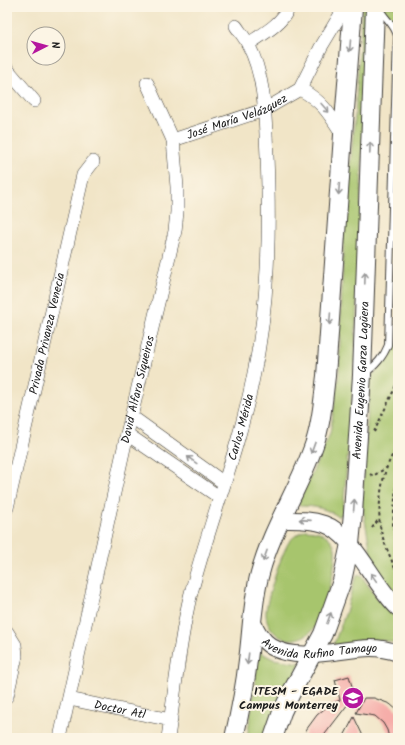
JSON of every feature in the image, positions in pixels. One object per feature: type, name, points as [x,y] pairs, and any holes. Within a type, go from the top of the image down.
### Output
[{"type":"main road","points":[[234,738],[244,688],[255,594],[261,570],[270,542],[314,445],[322,412],[353,7]]},
{"type":"main road","name":"Avenida Eugenio Garza Lagüera","points":[[273,738],[282,712],[323,634],[342,580],[350,544],[362,375],[375,7]]},
{"type":"street","points":[[248,44],[279,22],[289,7]]},
{"type":"street","name":"José María Velázquez","points":[[173,140],[264,110],[300,89],[321,47],[345,7]]},
{"type":"street","name":"Carlos Mérida","points":[[168,738],[185,622],[190,599],[246,409],[259,347],[264,307],[268,217],[264,110],[259,73],[248,44],[236,26]]},
{"type":"street","points":[[7,69],[34,101]]},
{"type":"street","name":"David Alfaro Siqueiros","points":[[60,738],[127,434],[175,231],[178,187],[173,140],[147,83]]},
{"type":"street","name":"José María Velázquez","points":[[300,89],[323,105],[343,135]]},
{"type":"street","name":"Privada Privanza Venecia","points":[[7,508],[83,175],[93,162]]},
{"type":"street","points":[[132,417],[224,483]]},
{"type":"street","points":[[127,434],[219,497]]},
{"type":"street","points":[[281,520],[303,520],[325,524],[336,530],[350,544],[384,592],[398,608]]},
{"type":"street","name":"Avenida Rufino Tamayo","points":[[252,620],[258,633],[265,642],[273,648],[293,653],[313,654],[358,648],[382,648],[398,653]]},
{"type":"street","points":[[7,632],[15,645],[16,656],[7,696]]},
{"type":"street","name":"Doctor Atl","points":[[69,699],[171,720]]},
{"type":"lane","points":[[362,375],[370,370],[381,357],[388,345],[397,36],[393,25],[384,17],[378,7]]},
{"type":"path","points":[[372,436],[394,392],[398,380]]},
{"type":"path","points":[[398,445],[386,468],[380,497],[379,520],[380,531],[396,571],[398,572]]},
{"type":"path","points":[[371,467],[370,475],[372,476],[386,468]]},
{"type":"path","points":[[397,483],[393,525],[398,546]]},
{"type":"path","points":[[372,528],[379,520]]},
{"type":"green space","points":[[362,7],[368,7],[354,375],[343,512],[339,517],[326,510],[316,507],[301,506],[298,503],[330,434],[339,374],[344,227],[355,116]]},
{"type":"green space","points":[[384,7],[398,7],[398,31],[395,23],[384,11]]},
{"type":"green space","points":[[398,344],[398,595],[381,575],[371,554],[362,503],[370,378]]},
{"type":"green space","points":[[306,530],[322,533],[332,541],[335,552],[335,562],[326,599],[315,627],[303,637],[287,639],[282,638],[273,631],[266,617],[266,608],[274,578],[289,542]]},
{"type":"green space","points":[[361,575],[387,609],[398,619],[398,644],[381,640],[366,640],[333,646],[346,612],[354,582],[357,576]]},
{"type":"green space","points":[[260,652],[273,659],[300,663],[268,738],[247,738],[258,654]]},
{"type":"building","points":[[349,676],[354,693],[358,691],[322,738],[304,738],[306,730],[317,715],[329,705],[340,700],[335,680]]},
{"type":"building","points":[[364,698],[374,698],[390,704],[398,711],[398,738],[389,738],[383,723],[375,716],[356,713]]},
{"type":"building","points":[[354,717],[364,738],[343,738]]},
{"type":"place","name":"ITESM - EGADE Campus Monterrey","points":[[353,698]]}]
